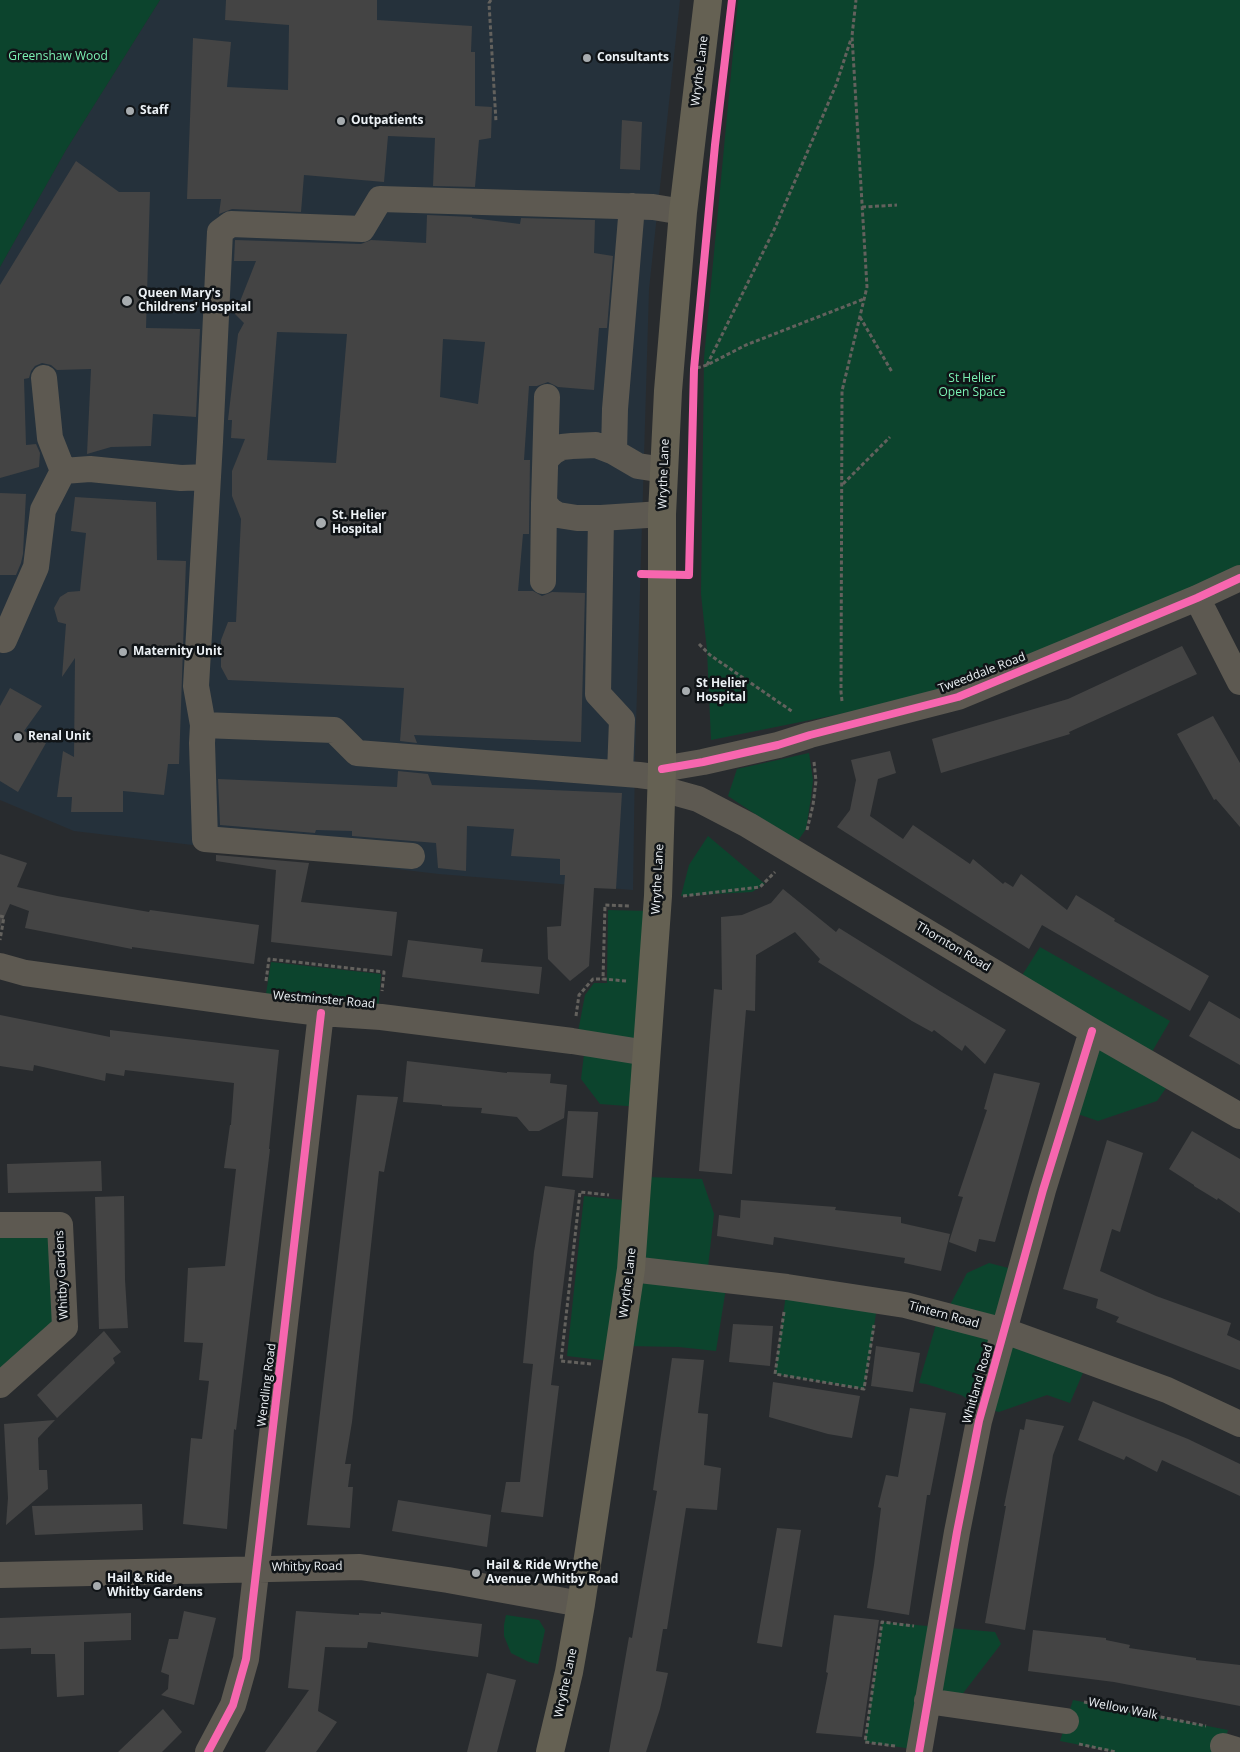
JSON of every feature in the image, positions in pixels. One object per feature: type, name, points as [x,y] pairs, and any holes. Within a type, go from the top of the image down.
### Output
[{"type":"main road","name":"Wrythe Lane","points":[[550,1752],[569,1672],[581,1604],[631,1269],[648,1053],[657,906],[662,779],[662,514],[668,391],[683,212],[708,0]]},
{"type":"street","points":[[412,856],[205,838],[203,725],[196,686],[220,232],[231,224],[362,229],[380,199],[632,206],[683,212]]},
{"type":"street","points":[[614,452],[615,408],[632,206]]},
{"type":"street","points":[[4,640],[36,567],[43,510],[63,471],[50,438],[44,378]]},
{"type":"street","points":[[543,581],[548,397]]},
{"type":"street","points":[[546,459],[562,447],[596,446],[614,452],[638,466],[664,470]]},
{"type":"street","points":[[63,471],[90,469],[181,478],[208,477]]},
{"type":"street","points":[[544,503],[551,511],[558,515],[577,518],[662,514]]},
{"type":"street","points":[[600,518],[598,694],[622,720],[620,773]]},
{"type":"street","name":"Tweeddale Road","points":[[662,779],[703,762],[778,745],[958,697],[1197,598],[1240,578]]},
{"type":"street","points":[[1197,598],[1240,682]]},
{"type":"street","points":[[203,725],[334,730],[357,753],[620,773],[662,779]]},
{"type":"street","name":"Thornton Road","points":[[662,779],[748,825],[1092,1031],[1240,1116]]},
{"type":"street","name":"Westminster Road","points":[[0,966],[25,974],[263,1006],[321,1013],[381,1017],[572,1041],[648,1053]]},
{"type":"street","name":"Wendling Road","points":[[208,1752],[233,1705],[246,1659],[321,1013]]},
{"type":"street","name":"Whitland Road","points":[[919,1751],[978,1421],[1005,1331],[1040,1199],[1092,1031]]},
{"type":"street","name":"Whitby Gardens","points":[[0,1225],[60,1225],[65,1327],[0,1385]]},
{"type":"street","name":"Tintern Road","points":[[631,1269],[787,1286],[905,1305],[1005,1331],[1167,1390],[1240,1424]]},
{"type":"street","name":"Whitby Road","points":[[0,1575],[360,1567],[448,1580],[581,1604]]},
{"type":"street","points":[[927,1701],[1066,1721]]},
{"type":"path","points":[[846,726],[841,692],[842,390],[867,287],[852,36],[856,0]]},
{"type":"path","points":[[489,1],[496,122]]},
{"type":"path","points":[[708,366],[774,230],[836,85],[852,36]]},
{"type":"path","points":[[862,207],[897,205]]},
{"type":"path","points":[[694,369],[708,366],[746,345],[864,298]]},
{"type":"path","points":[[859,316],[892,372]]},
{"type":"path","points":[[842,484],[890,436]]},
{"type":"path","points":[[699,644],[710,656],[796,714]]},
{"type":"path","points":[[603,979],[605,906],[657,906]]},
{"type":"path","points":[[0,916],[4,917],[0,941]]},
{"type":"path","points":[[263,1006],[269,960],[384,972],[381,1017]]},
{"type":"path","points":[[572,1041],[579,995],[593,979],[652,983]]},
{"type":"path","points":[[618,1366],[561,1361],[580,1192],[637,1198]]},
{"type":"path","points":[[787,1286],[776,1374],[864,1389],[878,1301]]},
{"type":"path","points":[[919,1751],[865,1742],[882,1622],[940,1628]]},
{"type":"shaded area","name":"St. Helier Hospital","points":[[160,0],[680,0],[649,289],[635,757],[633,890],[439,874],[74,831],[0,800],[0,267],[66,150]]},
{"type":"green space","name":"Greenshaw Wood","points":[[0,0],[160,0],[66,150],[0,267]]},
{"type":"green space","name":"St Helier Open Space","points":[[738,0],[1240,0],[1240,569],[974,682],[900,702],[711,740],[707,650],[701,594],[704,358]]},
{"type":"green space","points":[[809,753],[813,780],[811,798],[806,829],[797,842],[728,796],[737,769]]},
{"type":"green space","points":[[708,836],[765,884],[752,892],[681,896],[689,865]]},
{"type":"green space","points":[[608,910],[651,911],[640,1107],[600,1104],[581,1079],[586,1038],[577,1037],[585,995],[594,983],[607,983]]},
{"type":"green space","points":[[1040,947],[1170,1021],[1146,1062],[1016,985]]},
{"type":"green space","points":[[271,962],[381,974],[378,1013],[265,1000]]},
{"type":"green space","points":[[1096,1038],[1171,1081],[1157,1101],[1098,1121],[1072,1112]]},
{"type":"green space","points":[[646,1177],[702,1179],[714,1214],[706,1285],[726,1288],[716,1351],[679,1347],[627,1346]]},
{"type":"green space","points":[[584,1196],[633,1201],[618,1362],[567,1356]]},
{"type":"green space","points":[[0,1225],[60,1225],[65,1327],[0,1385]]},
{"type":"green space","points":[[989,1263],[1020,1271],[1005,1331],[1088,1361],[1070,1403],[1047,1395],[999,1412],[983,1408],[961,1395],[919,1383],[939,1314],[948,1316],[951,1303],[967,1273]]},
{"type":"green space","points":[[787,1287],[878,1301],[864,1389],[775,1374]]},
{"type":"green space","points":[[506,1615],[539,1620],[545,1630],[538,1664],[529,1662],[511,1653],[504,1636]]},
{"type":"green space","points":[[882,1622],[995,1632],[1001,1644],[954,1705],[928,1701],[919,1750],[865,1742]]},
{"type":"green space","points":[[1073,1700],[1228,1730],[1221,1752],[1116,1752],[1060,1741]]},
{"type":"building","name":"Outpatients","points":[[226,0],[377,0],[377,20],[472,26],[471,52],[475,52],[475,106],[492,107],[491,138],[479,140],[475,187],[433,186],[435,138],[388,136],[384,182],[304,175],[301,212],[232,209],[219,214],[221,199],[187,199],[193,38],[231,42],[227,87],[288,90],[289,25],[225,20]]},
{"type":"building","points":[[622,120],[642,122],[640,170],[620,169]]},
{"type":"building","points":[[76,161],[119,192],[150,192],[146,328],[200,329],[196,417],[153,414],[151,446],[111,447],[87,454],[91,369],[57,370],[51,365],[42,363],[35,366],[29,378],[24,379],[26,445],[36,444],[40,453],[39,467],[0,478],[0,285]]},
{"type":"building","points":[[427,215],[472,217],[520,224],[521,218],[595,220],[594,253],[613,256],[607,328],[599,328],[594,390],[558,387],[548,382],[537,386],[529,386],[524,460],[530,460],[529,534],[523,534],[518,591],[533,591],[542,596],[552,592],[585,593],[581,742],[414,735],[417,743],[400,741],[404,688],[228,680],[221,667],[221,640],[228,622],[236,622],[241,519],[232,496],[232,471],[245,439],[231,438],[232,420],[228,420],[238,334],[244,323],[235,314],[256,261],[234,261],[235,240],[361,244],[371,240],[426,243]],"holes":[[[277,332],[347,334],[336,463],[267,460]],[[443,339],[485,342],[478,404],[440,397]]]},
{"type":"building","points":[[0,493],[26,494],[23,554],[16,575],[0,575]]},
{"type":"building","name":"Maternity Unit","points":[[75,497],[156,502],[157,560],[186,561],[179,764],[168,764],[164,795],[123,791],[123,812],[71,812],[72,797],[57,797],[63,751],[74,757],[75,658],[62,677],[66,624],[58,622],[54,608],[60,597],[68,592],[80,591],[86,533],[71,531]]},
{"type":"building","points":[[1182,646],[1197,674],[1069,732],[1070,734],[941,773],[932,739],[1068,699]]},
{"type":"building","name":"Renal Unit","points":[[10,688],[42,706],[24,731],[46,743],[18,792],[0,781],[0,706]]},
{"type":"building","points":[[1213,716],[1240,763],[1240,827],[1216,799],[1214,800],[1177,734]]},
{"type":"building","points":[[890,751],[896,773],[878,779],[870,816],[903,839],[913,825],[970,864],[973,859],[1003,884],[1005,882],[1013,887],[1021,874],[1067,910],[1076,895],[1115,919],[1114,921],[1209,976],[1190,1011],[1042,925],[1029,949],[837,827],[850,810],[856,780],[851,760]]},
{"type":"building","points":[[398,771],[428,774],[432,785],[622,793],[616,889],[594,888],[589,966],[570,981],[548,959],[547,927],[561,926],[565,875],[560,875],[560,859],[511,856],[514,829],[467,826],[466,871],[438,868],[436,843],[352,836],[352,831],[316,830],[315,833],[220,825],[218,779],[397,787]]},
{"type":"building","points":[[0,854],[27,863],[17,887],[149,912],[150,910],[259,925],[254,964],[132,947],[132,949],[25,928],[29,911],[10,904],[0,927]]},
{"type":"building","points":[[216,855],[309,863],[301,902],[397,912],[392,956],[271,942],[276,870],[216,861]]},
{"type":"building","points":[[783,889],[836,932],[839,928],[1006,1030],[985,1064],[965,1045],[962,1051],[934,1030],[932,1032],[912,1021],[818,962],[820,959],[795,932],[756,955],[755,1011],[746,1010],[732,1174],[699,1171],[714,989],[722,990],[721,917],[742,915],[771,903]]},
{"type":"building","points":[[408,940],[483,949],[481,962],[542,967],[539,994],[402,977]]},
{"type":"building","points":[[1209,1001],[1240,1019],[1240,1065],[1189,1036]]},
{"type":"building","points":[[0,1015],[110,1037],[110,1030],[279,1050],[270,1149],[236,1430],[234,1429],[227,1529],[183,1524],[191,1438],[202,1439],[209,1381],[199,1380],[203,1343],[184,1342],[188,1268],[225,1266],[236,1169],[224,1168],[231,1125],[234,1083],[125,1070],[124,1076],[106,1073],[105,1081],[34,1065],[33,1071],[0,1066]]},
{"type":"building","points":[[407,1061],[507,1073],[551,1074],[550,1083],[567,1085],[564,1118],[539,1131],[529,1131],[517,1117],[481,1113],[482,1108],[403,1102]]},
{"type":"building","points":[[994,1073],[1040,1083],[995,1242],[979,1239],[976,1252],[949,1242],[963,1197],[958,1196],[987,1110],[984,1109]]},
{"type":"building","points":[[357,1095],[398,1097],[384,1172],[379,1171],[352,1422],[345,1464],[351,1464],[348,1487],[353,1487],[350,1528],[307,1525]]},
{"type":"building","points":[[568,1111],[598,1112],[593,1178],[562,1176]]},
{"type":"building","points":[[1192,1131],[1240,1159],[1240,1213],[1169,1169]]},
{"type":"building","points":[[1107,1140],[1143,1153],[1120,1232],[1112,1229],[1100,1271],[1156,1296],[1231,1323],[1227,1335],[1240,1341],[1240,1370],[1116,1322],[1119,1317],[1096,1308],[1098,1299],[1063,1289]]},
{"type":"building","points":[[101,1161],[102,1191],[8,1193],[7,1164]]},
{"type":"building","points":[[545,1186],[575,1190],[551,1385],[559,1386],[543,1517],[501,1512],[506,1482],[520,1482],[533,1364],[523,1363],[534,1252]]},
{"type":"building","points":[[124,1196],[125,1280],[128,1328],[99,1329],[95,1197]]},
{"type":"building","points":[[741,1200],[836,1207],[835,1210],[901,1217],[901,1223],[950,1234],[941,1271],[904,1263],[905,1258],[774,1237],[773,1245],[717,1236],[719,1215],[740,1218]]},
{"type":"building","points":[[733,1324],[773,1326],[770,1366],[729,1362]]},
{"type":"building","points":[[104,1331],[121,1352],[113,1358],[115,1363],[57,1418],[37,1395]]},
{"type":"building","points":[[876,1346],[920,1353],[913,1392],[871,1386]]},
{"type":"building","points":[[672,1358],[704,1360],[698,1413],[708,1414],[704,1465],[721,1468],[717,1510],[686,1508],[667,1629],[663,1629],[656,1671],[668,1673],[660,1709],[646,1752],[609,1752],[629,1637],[632,1638],[657,1491],[653,1490]]},
{"type":"building","points":[[773,1382],[860,1396],[852,1438],[828,1434],[769,1417]]},
{"type":"building","points":[[1093,1401],[1188,1439],[1240,1464],[1240,1496],[1162,1460],[1157,1472],[1126,1456],[1124,1460],[1078,1440]]},
{"type":"building","points":[[910,1408],[946,1413],[930,1495],[927,1495],[909,1615],[867,1608],[881,1508],[878,1507],[886,1475],[898,1477]]},
{"type":"building","points":[[1026,1419],[1064,1426],[1053,1455],[1025,1630],[985,1623],[1006,1506],[1004,1506],[1020,1429],[1024,1430]]},
{"type":"building","points":[[55,1420],[38,1438],[39,1470],[47,1470],[48,1489],[6,1525],[8,1498],[4,1424]]},
{"type":"building","points":[[398,1500],[491,1515],[487,1547],[392,1531]]},
{"type":"building","points":[[142,1504],[143,1530],[35,1535],[32,1506]]},
{"type":"building","points":[[777,1528],[801,1530],[782,1647],[757,1643]]},
{"type":"building","points":[[184,1611],[216,1618],[194,1705],[161,1695],[168,1689],[169,1675],[161,1672],[169,1639],[178,1639]]},
{"type":"building","points":[[296,1611],[359,1615],[359,1613],[381,1614],[381,1612],[482,1624],[478,1657],[368,1642],[367,1648],[325,1647],[318,1711],[337,1722],[316,1752],[265,1752],[309,1690],[288,1688]]},
{"type":"building","points":[[131,1613],[131,1640],[84,1642],[84,1695],[57,1697],[55,1654],[31,1654],[31,1648],[0,1649],[0,1618]]},
{"type":"building","points":[[834,1615],[879,1620],[862,1737],[816,1733],[828,1673],[826,1672]]},
{"type":"building","points":[[1033,1630],[1106,1638],[1106,1640],[1130,1645],[1129,1648],[1196,1658],[1196,1660],[1240,1665],[1240,1706],[1114,1682],[1028,1671]]},
{"type":"building","points":[[487,1673],[516,1680],[497,1752],[467,1752]]},
{"type":"building","points":[[163,1709],[182,1732],[162,1752],[118,1752]]},
{"type":"cycle path","points":[[641,574],[689,575],[694,369],[715,145],[732,0]]},
{"type":"cycle path","points":[[662,769],[778,745],[958,697],[1197,598],[1240,578]]},
{"type":"cycle path","points":[[208,1752],[233,1705],[246,1659],[321,1013]]},
{"type":"cycle path","points":[[919,1752],[957,1532],[979,1421],[1043,1190],[1092,1031]]},
{"type":"place","name":"Consultants","points":[[587,58]]},
{"type":"place","name":"Staff","points":[[130,111]]},
{"type":"place","name":"Outpatients","points":[[341,121]]},
{"type":"place","name":"Queen Mary's Childrens' Hospital","points":[[127,301]]},
{"type":"place","name":"St. Helier Hospital","points":[[321,523]]},
{"type":"place","name":"Maternity Unit","points":[[123,652]]},
{"type":"place","name":"St Helier Hospital","points":[[686,691]]},
{"type":"place","name":"Renal Unit","points":[[18,737]]},
{"type":"place","name":"Hail & Ride Wrythe Avenue / Whitby Road","points":[[476,1573]]},
{"type":"place","name":"Hail & Ride Whitby Gardens","points":[[97,1586]]}]
